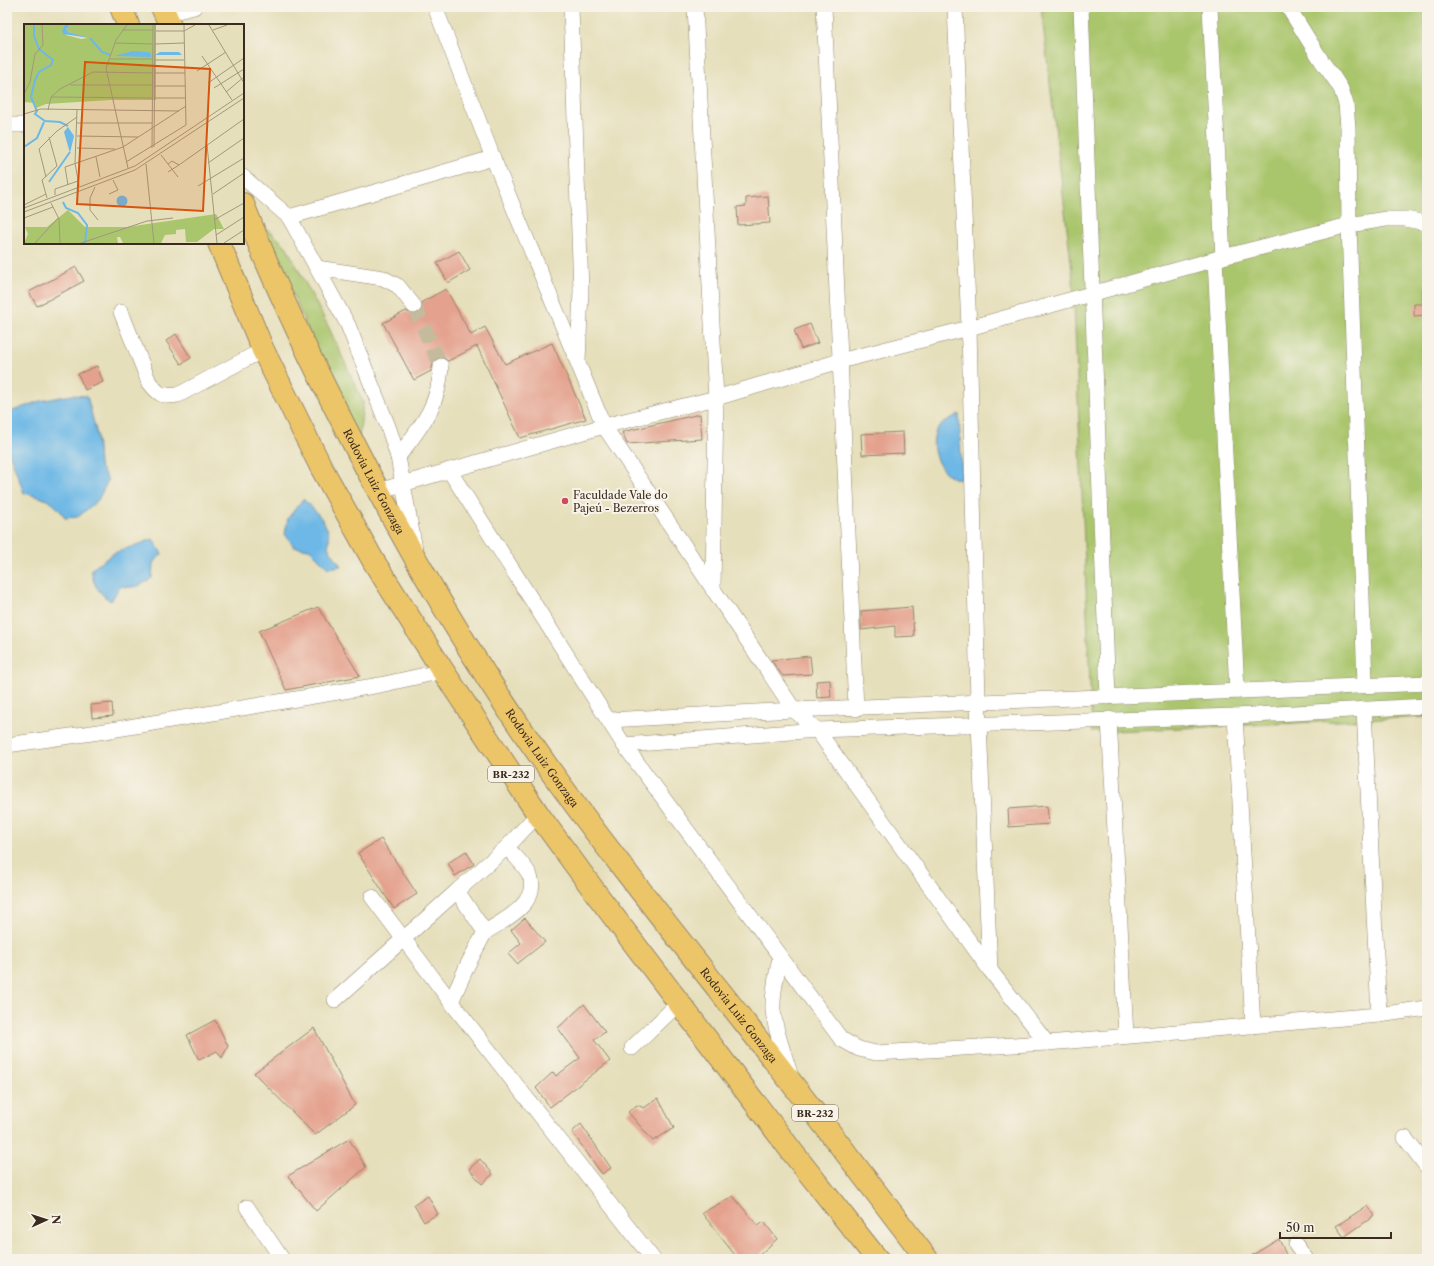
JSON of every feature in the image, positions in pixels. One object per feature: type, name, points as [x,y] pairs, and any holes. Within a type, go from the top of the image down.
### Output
[{"type":"highway","points":[[121,7],[128,24]]},
{"type":"highway","name":"Rodovia Luiz Gonzaga","points":[[244,207],[257,241],[303,346],[378,491],[418,564],[482,670],[547,766],[656,910],[927,1259]]},
{"type":"highway","name":"BR-232","points":[[219,244],[263,350],[332,488],[374,562],[443,671],[538,814],[793,1153],[876,1259]]},
{"type":"street","points":[[166,15],[194,7]]},
{"type":"street","points":[[435,7],[493,158],[604,426],[794,710],[817,730],[990,970],[1047,1043]]},
{"type":"street","points":[[571,7],[581,290],[578,366]]},
{"type":"street","points":[[695,7],[716,398],[713,590]]},
{"type":"street","points":[[824,7],[856,709]]},
{"type":"street","points":[[954,7],[969,328],[978,702],[990,970]]},
{"type":"street","points":[[1081,7],[1108,696]]},
{"type":"street","points":[[1210,7],[1237,691]]},
{"type":"street","points":[[1288,7],[1323,63],[1338,83],[1346,104],[1348,128],[1348,225],[1366,684]]},
{"type":"street","points":[[7,125],[24,125]]},
{"type":"street","points":[[289,217],[493,158]]},
{"type":"street","points":[[244,178],[289,217],[348,325],[389,429],[398,457],[418,564]]},
{"type":"street","points":[[378,491],[604,426],[716,398],[840,361],[969,328],[1219,258],[1348,225],[1386,219],[1405,219],[1427,223]]},
{"type":"street","points":[[317,268],[383,278],[398,286],[414,306]]},
{"type":"street","points":[[121,312],[148,382],[156,391],[165,397],[178,395],[263,350]]},
{"type":"street","points":[[398,457],[424,421],[435,402],[440,366]]},
{"type":"street","points":[[449,470],[624,745],[841,1039],[858,1049],[876,1053],[1047,1043],[1379,1015],[1427,1008]]},
{"type":"street","points":[[7,745],[380,685],[443,671]]},
{"type":"street","points":[[609,720],[794,710],[856,709],[1366,684],[1427,683]]},
{"type":"street","points":[[624,745],[817,730],[1235,716],[1427,706]]},
{"type":"street","points":[[1364,709],[1379,1015]]},
{"type":"street","points":[[1235,716],[1253,1026]]},
{"type":"street","points":[[1109,720],[1126,1036]]},
{"type":"street","points":[[335,1000],[403,938],[508,847],[538,814]]},
{"type":"street","points":[[451,1002],[468,964],[486,932],[516,913],[525,902],[531,891],[532,884],[530,875],[508,847]]},
{"type":"street","points":[[457,891],[486,932]]},
{"type":"street","points":[[372,896],[451,1002],[653,1259]]},
{"type":"street","points":[[780,957],[773,1010],[794,1086]]},
{"type":"street","points":[[632,1048],[680,1002]]},
{"type":"street","points":[[1405,1138],[1427,1167]]},
{"type":"street","points":[[248,1206],[282,1259]]},
{"type":"street","points":[[1296,1246],[1306,1259]]},
{"type":"green space","points":[[1041,7],[1427,7],[1427,717],[1092,732],[1073,279]]},
{"type":"green space","points":[[264,226],[286,246],[329,328],[363,402],[358,448]]},
{"type":"water","points":[[72,395],[87,396],[97,435],[99,465],[108,480],[98,500],[78,517],[65,518],[52,503],[37,496],[24,493],[7,447],[7,413],[40,401]]},
{"type":"water","points":[[959,414],[962,479],[951,477],[941,468],[933,443],[938,428],[946,421]]},
{"type":"water","points":[[303,499],[323,520],[328,533],[328,547],[341,566],[328,568],[309,549],[294,547],[285,534],[288,518]]},
{"type":"water","points":[[153,539],[162,554],[153,563],[152,578],[137,586],[120,586],[111,601],[103,595],[94,583],[92,569],[114,553]]},
{"type":"building","points":[[768,196],[770,223],[738,225],[737,207],[746,206],[746,198]]},
{"type":"building","points":[[459,251],[470,270],[448,283],[437,263]]},
{"type":"building","points":[[76,267],[84,281],[37,306],[29,292]]},
{"type":"building","points":[[446,289],[471,335],[485,327],[505,364],[552,343],[586,419],[520,438],[477,346],[448,361],[442,357],[437,358],[434,361],[431,371],[414,380],[383,323],[406,311],[411,314],[419,313],[422,309],[422,302]]},
{"type":"building","points":[[1414,304],[1427,304],[1427,315],[1414,316]]},
{"type":"building","points":[[810,324],[818,343],[801,349],[794,330]]},
{"type":"building","points":[[176,334],[191,358],[181,364],[166,341]]},
{"type":"building","points":[[97,366],[103,382],[85,390],[78,374]]},
{"type":"building","points":[[700,414],[702,439],[627,444],[622,432]]},
{"type":"building","points":[[903,432],[904,453],[862,455],[861,434]]},
{"type":"building","points":[[318,607],[360,676],[286,690],[259,631]]},
{"type":"building","points":[[912,607],[914,636],[895,637],[895,626],[861,630],[861,611]]},
{"type":"building","points":[[810,656],[812,674],[783,676],[771,660]]},
{"type":"building","points":[[830,680],[831,697],[817,698],[816,681]]},
{"type":"building","points":[[112,703],[113,716],[92,718],[91,705]]},
{"type":"building","points":[[1047,806],[1049,824],[1009,827],[1008,809]]},
{"type":"building","points":[[381,839],[417,894],[394,909],[358,853]]},
{"type":"building","points":[[466,851],[474,864],[455,876],[448,863]]},
{"type":"building","points":[[525,918],[545,942],[517,964],[508,954],[521,943],[511,930]]},
{"type":"building","points":[[584,1004],[605,1032],[594,1040],[610,1061],[550,1107],[536,1088],[553,1072],[556,1076],[580,1058],[558,1028]]},
{"type":"building","points":[[215,1020],[228,1046],[222,1058],[217,1051],[199,1060],[187,1035]]},
{"type":"building","points":[[314,1028],[355,1105],[315,1135],[254,1073]]},
{"type":"building","points":[[658,1098],[674,1128],[653,1141],[628,1112],[637,1105],[644,1108]]},
{"type":"building","points":[[581,1124],[611,1168],[602,1174],[572,1132]]},
{"type":"building","points":[[349,1139],[366,1167],[316,1211],[288,1176]]},
{"type":"building","points":[[480,1159],[493,1174],[482,1184],[469,1169]]},
{"type":"building","points":[[428,1196],[438,1214],[424,1222],[414,1205]]},
{"type":"building","points":[[733,1196],[758,1226],[764,1222],[777,1239],[755,1259],[738,1259],[702,1213]]},
{"type":"building","points":[[1367,1206],[1374,1216],[1344,1237],[1336,1226]]},
{"type":"building","points":[[1279,1239],[1288,1259],[1246,1259]]},
{"type":"tunnel","points":[[414,306],[441,366]]},
{"type":"place","name":"Faculdade Vale do Pajeú - Bezerros","points":[[565,501]]}]
